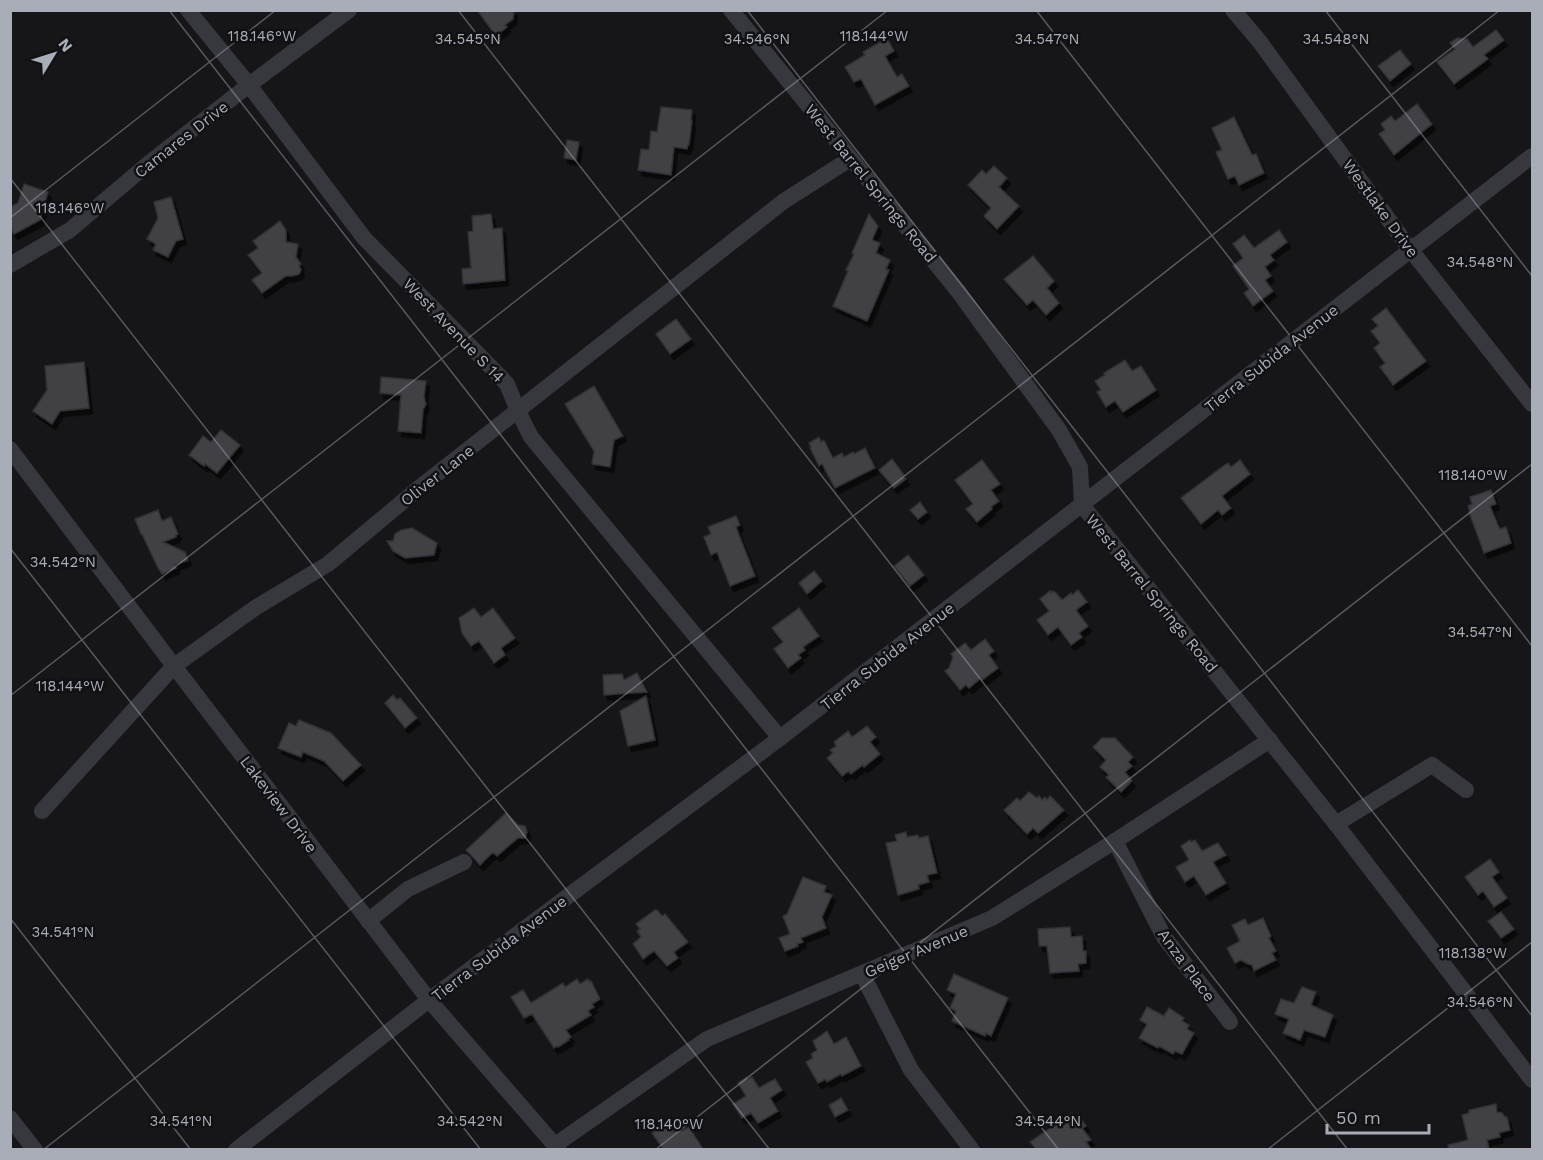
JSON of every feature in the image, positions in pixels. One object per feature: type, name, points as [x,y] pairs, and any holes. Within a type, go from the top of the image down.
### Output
[{"type":"street","name":"West Avenue S 14","points":[[188,10],[249,85],[364,238],[507,384],[531,437],[780,738]]},
{"type":"street","name":"Camares Drive","points":[[10,265],[70,230],[149,163],[350,10]]},
{"type":"street","name":"West Barrel Springs Road","points":[[731,10],[958,291],[1059,430],[1080,467],[1082,505],[1336,824],[1533,1080]]},
{"type":"street","name":"Westlake Drive","points":[[1233,10],[1260,42],[1410,249],[1533,404]]},
{"type":"street","name":"Tierra Subida Avenue","points":[[236,1149],[429,1000],[780,738],[1533,156]]},
{"type":"street","name":"Oliver Lane","points":[[42,811],[174,666],[255,608],[328,564],[419,488],[784,201],[850,159]]},
{"type":"street","name":"Lakeview Drive","points":[[10,449],[429,1000],[557,1147]]},
{"type":"street","name":"Geiger Avenue","points":[[557,1147],[708,1039],[992,918],[1270,740]]},
{"type":"street","points":[[1336,824],[1432,765],[1466,790]]},
{"type":"street","name":"Anza Place","points":[[1115,841],[1164,938],[1230,1022]]},
{"type":"street","points":[[368,921],[408,889],[464,862]]},
{"type":"street","points":[[862,974],[911,1070],[972,1149]]},
{"type":"street","points":[[10,1118],[35,1149]]},
{"type":"building","points":[[477,10],[514,10],[513,19],[496,36]]},
{"type":"building","points":[[1496,30],[1504,40],[1484,55],[1488,59],[1454,84],[1437,62],[1455,49],[1450,43],[1457,38],[1467,39],[1473,47]]},
{"type":"building","points":[[887,38],[894,51],[885,56],[897,77],[902,74],[909,86],[875,105],[861,79],[854,82],[845,67],[865,55],[863,52]]},
{"type":"building","points":[[1400,50],[1411,64],[1390,81],[1378,66]]},
{"type":"building","points":[[1417,104],[1432,124],[1394,155],[1379,134],[1385,130],[1381,124],[1391,116],[1395,121]]},
{"type":"building","points":[[661,107],[692,110],[689,145],[687,149],[674,147],[671,175],[638,170],[641,149],[649,150],[651,131],[657,132]]},
{"type":"building","points":[[1234,117],[1252,155],[1256,154],[1264,173],[1239,185],[1235,176],[1228,179],[1216,152],[1222,150],[1212,128]]},
{"type":"building","points":[[567,140],[579,142],[576,160],[564,158]]},
{"type":"building","points":[[994,166],[1007,178],[999,187],[1019,206],[997,229],[984,216],[991,208],[968,185],[982,170],[986,174]]},
{"type":"building","points":[[24,184],[48,192],[40,220],[14,234],[10,228],[10,207],[18,203]]},
{"type":"building","points":[[171,197],[183,239],[176,241],[168,257],[153,250],[156,244],[147,239],[158,218],[154,202]]},
{"type":"building","points":[[491,214],[493,229],[502,228],[505,280],[463,284],[462,269],[471,268],[468,232],[473,231],[472,216]]},
{"type":"building","points":[[869,214],[878,226],[872,240],[880,243],[876,253],[890,260],[886,269],[889,270],[867,321],[833,306]]},
{"type":"building","points":[[280,221],[286,230],[286,242],[298,244],[296,257],[301,264],[299,265],[301,270],[299,274],[286,276],[262,293],[252,280],[262,273],[248,255],[258,248],[253,241]]},
{"type":"building","points":[[1279,230],[1287,242],[1270,255],[1274,260],[1265,267],[1271,276],[1265,280],[1273,291],[1253,306],[1244,293],[1249,289],[1233,266],[1243,258],[1233,244],[1244,235],[1254,248]]},
{"type":"building","points":[[1033,256],[1054,281],[1047,288],[1059,303],[1046,315],[1033,300],[1027,305],[1004,279]]},
{"type":"building","points":[[1386,308],[1426,361],[1393,385],[1380,367],[1385,363],[1374,348],[1380,343],[1371,331],[1378,326],[1372,319]]},
{"type":"building","points":[[676,319],[691,339],[670,354],[656,334]]},
{"type":"building","points":[[1125,360],[1132,371],[1141,366],[1156,390],[1123,412],[1115,401],[1106,407],[1097,392],[1101,390],[1095,381]]},
{"type":"building","points":[[84,362],[89,408],[60,411],[52,424],[33,411],[47,390],[45,366]]},
{"type":"building","points":[[381,377],[426,381],[424,397],[426,404],[423,410],[421,433],[398,431],[401,395],[380,393]]},
{"type":"building","points":[[594,386],[623,436],[614,440],[610,467],[592,464],[594,451],[565,404]]},
{"type":"building","points":[[221,430],[240,445],[217,473],[189,455],[203,436],[211,442]]},
{"type":"building","points":[[819,437],[821,442],[824,440],[833,458],[842,453],[844,457],[853,452],[854,454],[865,448],[875,468],[835,488],[822,464],[819,466],[810,448],[809,443]]},
{"type":"building","points":[[892,459],[906,479],[894,488],[879,470]]},
{"type":"building","points":[[982,460],[1000,484],[991,490],[999,501],[977,522],[966,509],[973,504],[955,480]]},
{"type":"building","points":[[1240,460],[1250,474],[1222,496],[1231,508],[1222,515],[1218,510],[1201,524],[1181,498],[1228,463],[1231,467]]},
{"type":"building","points":[[1491,490],[1496,504],[1490,506],[1500,529],[1506,527],[1511,543],[1484,553],[1468,506],[1472,504],[1470,497]]},
{"type":"building","points":[[920,502],[927,512],[918,519],[910,510]]},
{"type":"building","points":[[158,510],[162,521],[171,517],[178,534],[163,542],[185,552],[188,560],[162,574],[135,519]]},
{"type":"building","points":[[736,516],[740,525],[736,527],[755,576],[730,586],[717,552],[711,555],[704,537],[711,534],[708,527]]},
{"type":"building","points":[[412,528],[437,543],[434,555],[405,558],[393,551],[387,541],[393,541],[395,534],[401,530]]},
{"type":"building","points":[[908,555],[924,575],[910,586],[894,566]]},
{"type":"building","points":[[814,571],[822,581],[807,594],[799,583]]},
{"type":"building","points":[[1078,590],[1087,602],[1076,610],[1088,626],[1079,633],[1082,637],[1071,645],[1058,627],[1048,635],[1037,620],[1049,611],[1040,599],[1050,591],[1056,593],[1062,600]]},
{"type":"building","points":[[474,608],[481,617],[493,608],[515,638],[501,648],[505,655],[494,663],[479,641],[471,646],[462,633],[459,618]]},
{"type":"building","points":[[799,608],[819,636],[803,647],[805,650],[798,655],[801,658],[788,668],[774,649],[783,642],[772,628]]},
{"type":"building","points":[[985,639],[994,651],[989,655],[998,668],[969,688],[966,685],[960,690],[945,671],[949,668],[953,657],[951,654],[965,643],[971,650]]},
{"type":"building","points":[[637,673],[647,692],[604,695],[603,675],[622,674],[624,680]]},
{"type":"building","points":[[393,695],[397,700],[400,698],[417,718],[405,728],[385,703]]},
{"type":"building","points":[[646,696],[655,740],[628,746],[620,711]]},
{"type":"building","points":[[299,720],[331,733],[361,765],[343,781],[324,761],[303,752],[301,757],[278,748],[289,723],[296,726]]},
{"type":"building","points":[[867,726],[876,737],[870,742],[880,754],[864,767],[863,765],[851,774],[849,771],[842,776],[827,758],[833,753],[830,750],[836,746],[834,742],[848,731],[852,737]]},
{"type":"building","points":[[1102,738],[1115,738],[1133,757],[1128,762],[1132,766],[1125,772],[1132,781],[1121,792],[1106,777],[1109,775],[1100,767],[1106,760],[1093,747]]},
{"type":"building","points":[[1029,792],[1037,798],[1039,796],[1042,800],[1045,797],[1047,800],[1050,796],[1064,810],[1038,833],[1033,828],[1027,834],[1004,810],[1017,798],[1020,801]]},
{"type":"building","points":[[506,813],[518,825],[525,826],[527,832],[525,838],[518,838],[497,856],[494,853],[491,854],[480,865],[466,850]]},
{"type":"building","points":[[906,832],[907,837],[928,836],[937,873],[927,875],[929,882],[918,885],[919,889],[898,895],[886,843],[897,841],[895,835]]},
{"type":"building","points":[[1190,840],[1191,842],[1195,840],[1202,851],[1218,843],[1226,855],[1213,862],[1226,883],[1206,895],[1194,876],[1185,882],[1176,867],[1189,860],[1181,846]]},
{"type":"building","points":[[1490,859],[1499,872],[1492,877],[1507,898],[1494,907],[1483,891],[1478,895],[1465,877]]},
{"type":"building","points":[[803,877],[826,886],[824,892],[832,895],[822,917],[826,928],[801,938],[803,942],[785,951],[779,938],[790,934],[783,916],[787,914]]},
{"type":"building","points":[[655,910],[662,916],[665,914],[688,942],[674,952],[678,958],[667,966],[654,951],[643,959],[633,944],[641,937],[637,931],[640,929],[636,924]]},
{"type":"building","points":[[1501,912],[1514,929],[1501,938],[1488,921]]},
{"type":"building","points":[[1263,918],[1276,951],[1272,953],[1276,960],[1254,971],[1252,965],[1241,960],[1235,963],[1227,948],[1240,941],[1232,925],[1245,919],[1248,925]]},
{"type":"building","points":[[1070,927],[1071,937],[1082,936],[1086,963],[1078,964],[1079,971],[1050,973],[1047,946],[1039,946],[1038,929]]},
{"type":"building","points":[[954,974],[1008,998],[991,1036],[986,1033],[985,1036],[952,1021],[956,1011],[950,1008],[956,994],[947,990]]},
{"type":"building","points":[[577,979],[580,984],[588,979],[591,981],[600,999],[592,1004],[594,1007],[588,1011],[591,1015],[566,1030],[571,1037],[569,1040],[554,1048],[532,1014],[524,1018],[511,997],[523,990],[531,1003],[563,983],[565,987]]},
{"type":"building","points":[[1302,987],[1316,992],[1311,1005],[1333,1015],[1325,1037],[1304,1030],[1300,1040],[1283,1033],[1289,1019],[1275,1014],[1281,999],[1294,1003]]},
{"type":"building","points":[[1147,1007],[1164,1016],[1169,1008],[1184,1018],[1182,1021],[1189,1025],[1187,1029],[1194,1033],[1182,1054],[1175,1051],[1173,1054],[1139,1038],[1147,1024],[1140,1020]]},
{"type":"building","points":[[827,1031],[834,1044],[846,1037],[861,1066],[827,1082],[826,1079],[818,1083],[806,1062],[813,1058],[811,1054],[817,1050],[813,1041]]},
{"type":"building","points":[[747,1077],[748,1079],[752,1077],[759,1088],[775,1079],[782,1090],[770,1098],[778,1111],[758,1123],[751,1113],[742,1118],[733,1104],[746,1096],[738,1083]]},
{"type":"building","points":[[841,1098],[848,1110],[835,1117],[829,1105]]},
{"type":"building","points":[[1496,1104],[1497,1112],[1507,1117],[1510,1130],[1499,1133],[1500,1137],[1487,1140],[1489,1149],[1449,1149],[1448,1145],[1468,1140],[1462,1115],[1469,1113],[1469,1110]]},
{"type":"building","points":[[1072,1113],[1074,1117],[1078,1114],[1086,1126],[1082,1128],[1091,1140],[1086,1142],[1091,1149],[1036,1149],[1030,1142]]},
{"type":"building","points":[[668,1124],[674,1132],[680,1128],[682,1131],[689,1127],[703,1149],[663,1149],[652,1133]]}]
